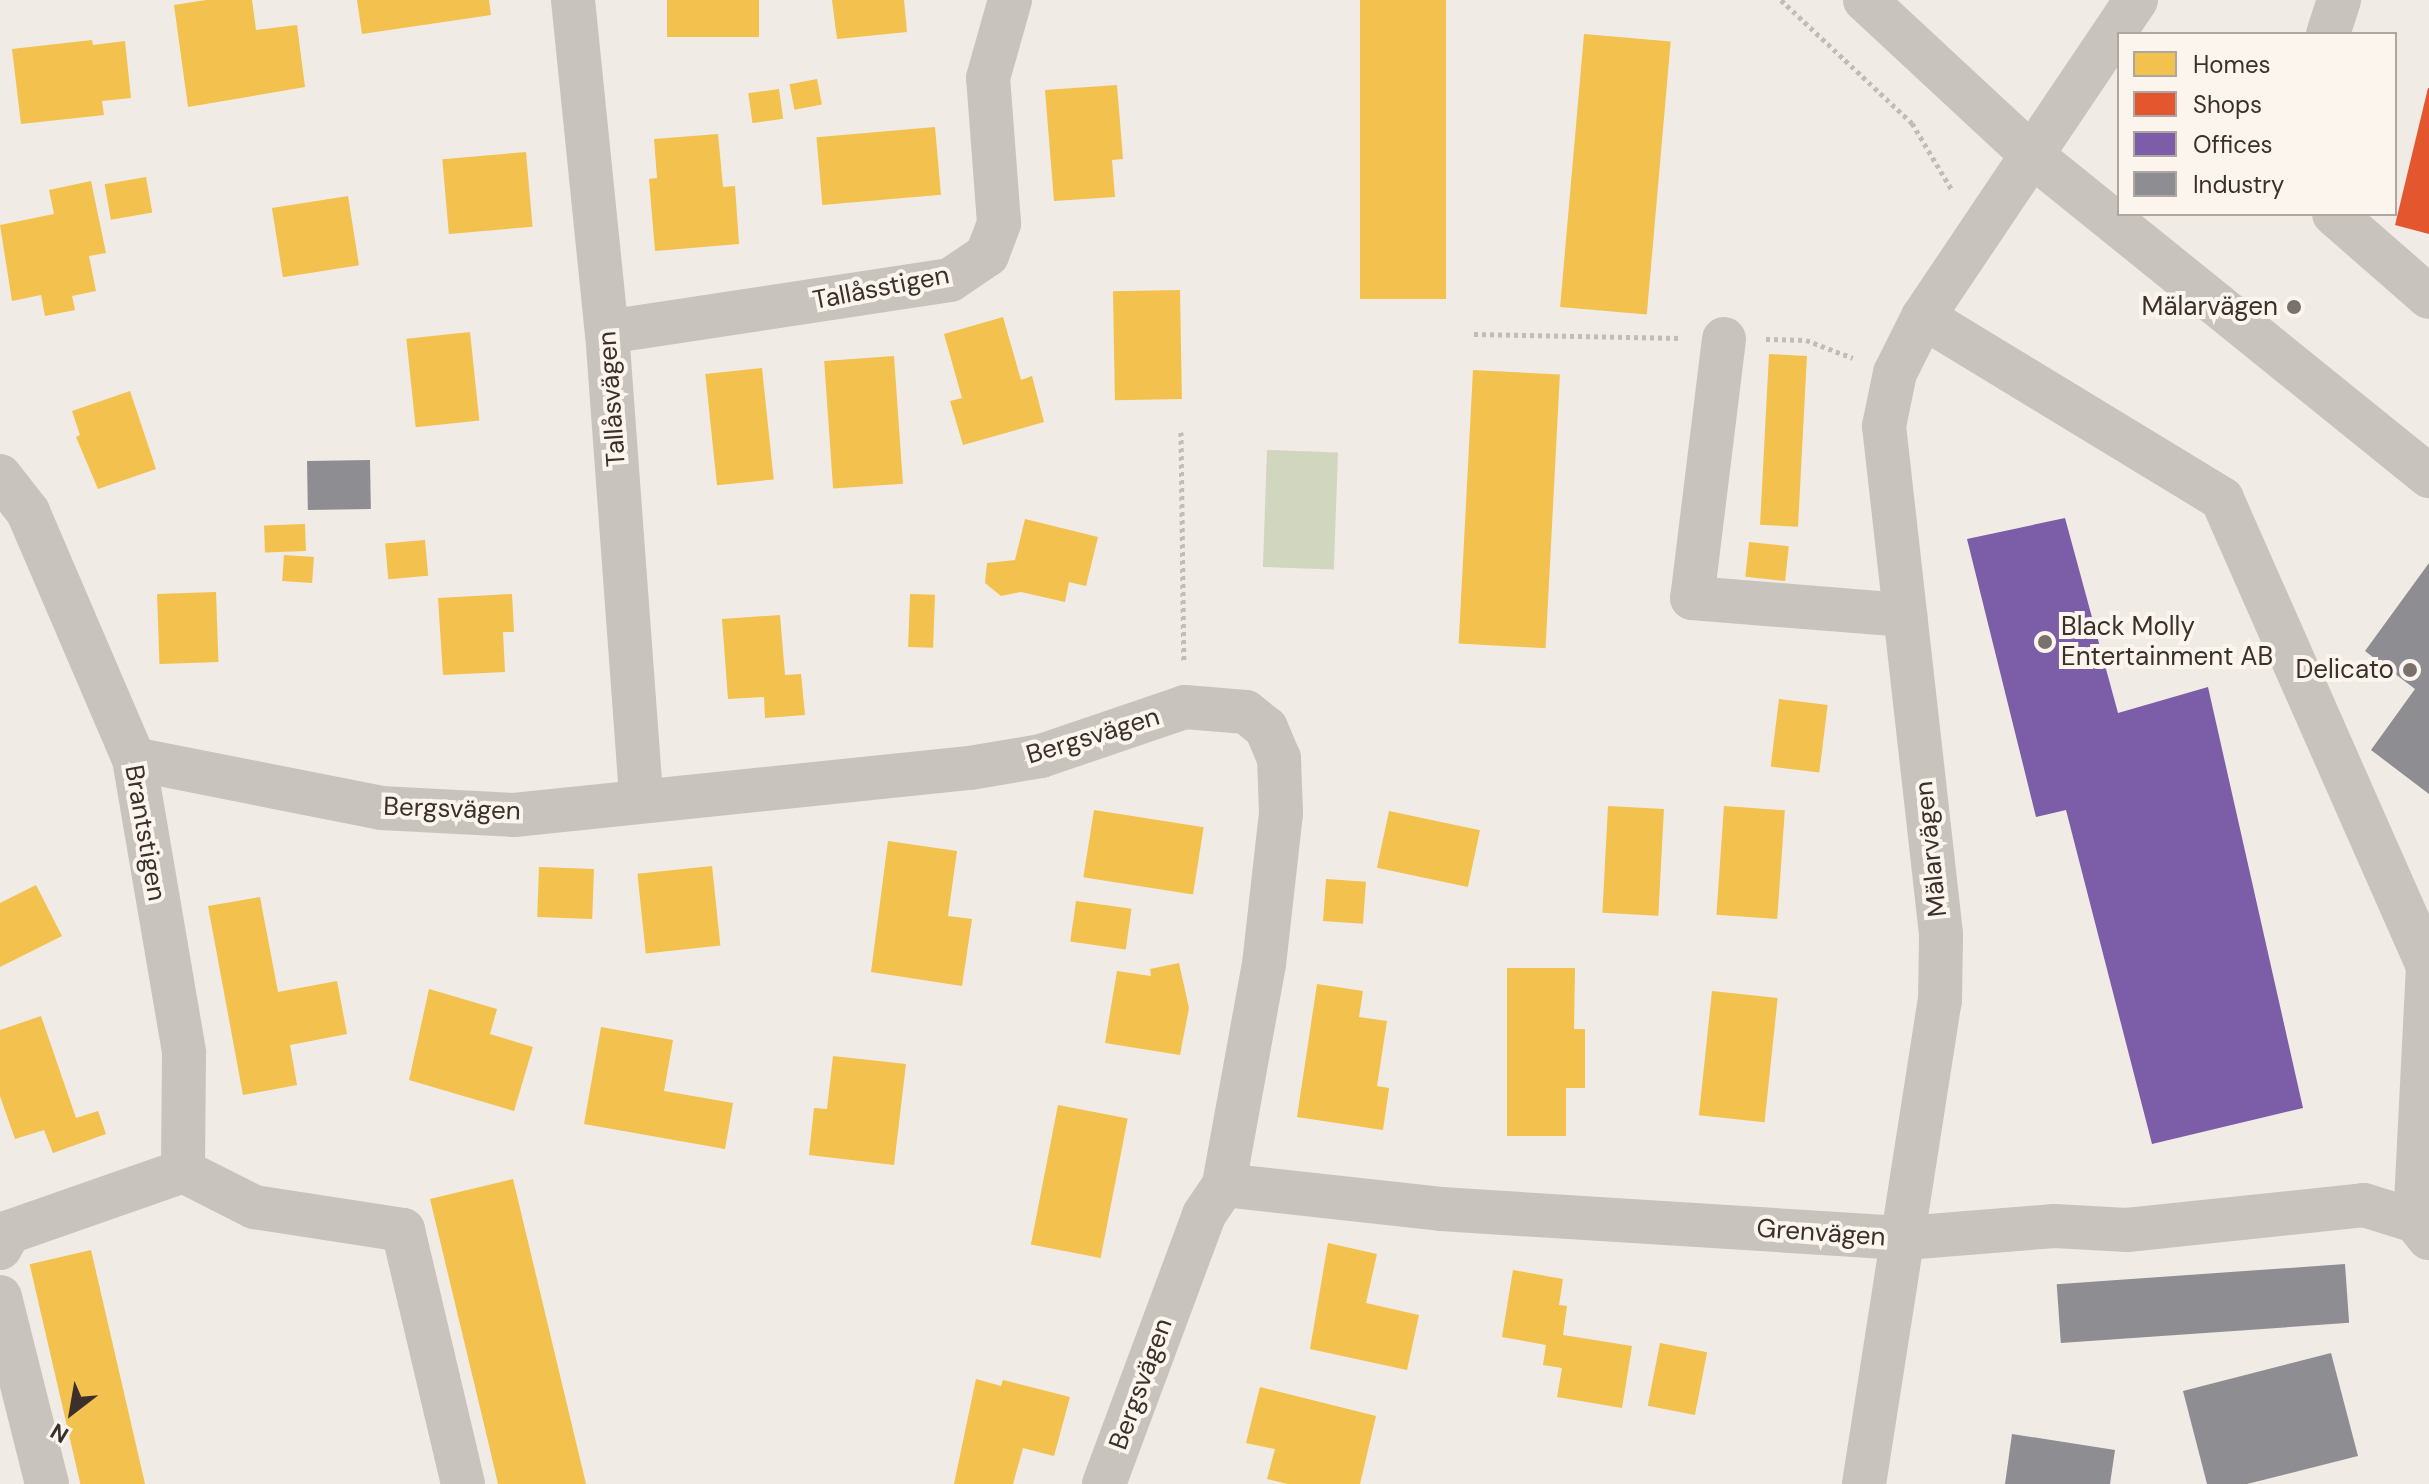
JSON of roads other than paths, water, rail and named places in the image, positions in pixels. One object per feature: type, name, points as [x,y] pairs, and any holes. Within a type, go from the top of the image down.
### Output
[{"type":"street","name":"Tallåsvägen","points":[[573,0],[607,332],[641,799]]},
{"type":"street","name":"Tallåsstigen","points":[[607,332],[950,280],[987,255],[999,223],[988,78],[1010,0]]},
{"type":"street","points":[[1865,0],[2034,157],[2429,476]]},
{"type":"street","name":"Mälarvägen","points":[[1864,1484],[1940,1001],[1941,934],[1884,426],[1895,373],[1923,317],[2034,157],[2136,0]]},
{"type":"street","points":[[2329,32],[2339,0]]},
{"type":"street","points":[[2336,216],[2429,297]]},
{"type":"street","points":[[1923,317],[2222,499],[2428,966],[2422,1230]]},
{"type":"street","points":[[1724,339],[1692,598],[1905,615]]},
{"type":"street","name":"Brantstigen","points":[[0,476],[28,512],[134,759],[184,1053],[183,1171]]},
{"type":"street","name":"Bergsvägen","points":[[134,759],[381,808],[514,815],[1041,756],[1185,707],[1246,712],[1266,728],[1279,758],[1281,813],[1264,964],[1224,1185],[1204,1215],[1104,1484]]},
{"type":"street","points":[[0,1248],[9,1232],[183,1171],[254,1207],[403,1230],[463,1484]]},
{"type":"street","name":"Grenvägen","points":[[1224,1185],[1441,1209],[1905,1238],[2055,1226],[2127,1230],[2364,1205],[2422,1230]]},
{"type":"street","points":[[0,1297],[47,1484]]},
{"type":"place","name":"Mälarvägen","points":[[2294,307]]},
{"type":"place","name":"Black Molly Entertainment AB","points":[[2045,642]]},
{"type":"place","name":"Delicato","points":[[2410,670]]}]
